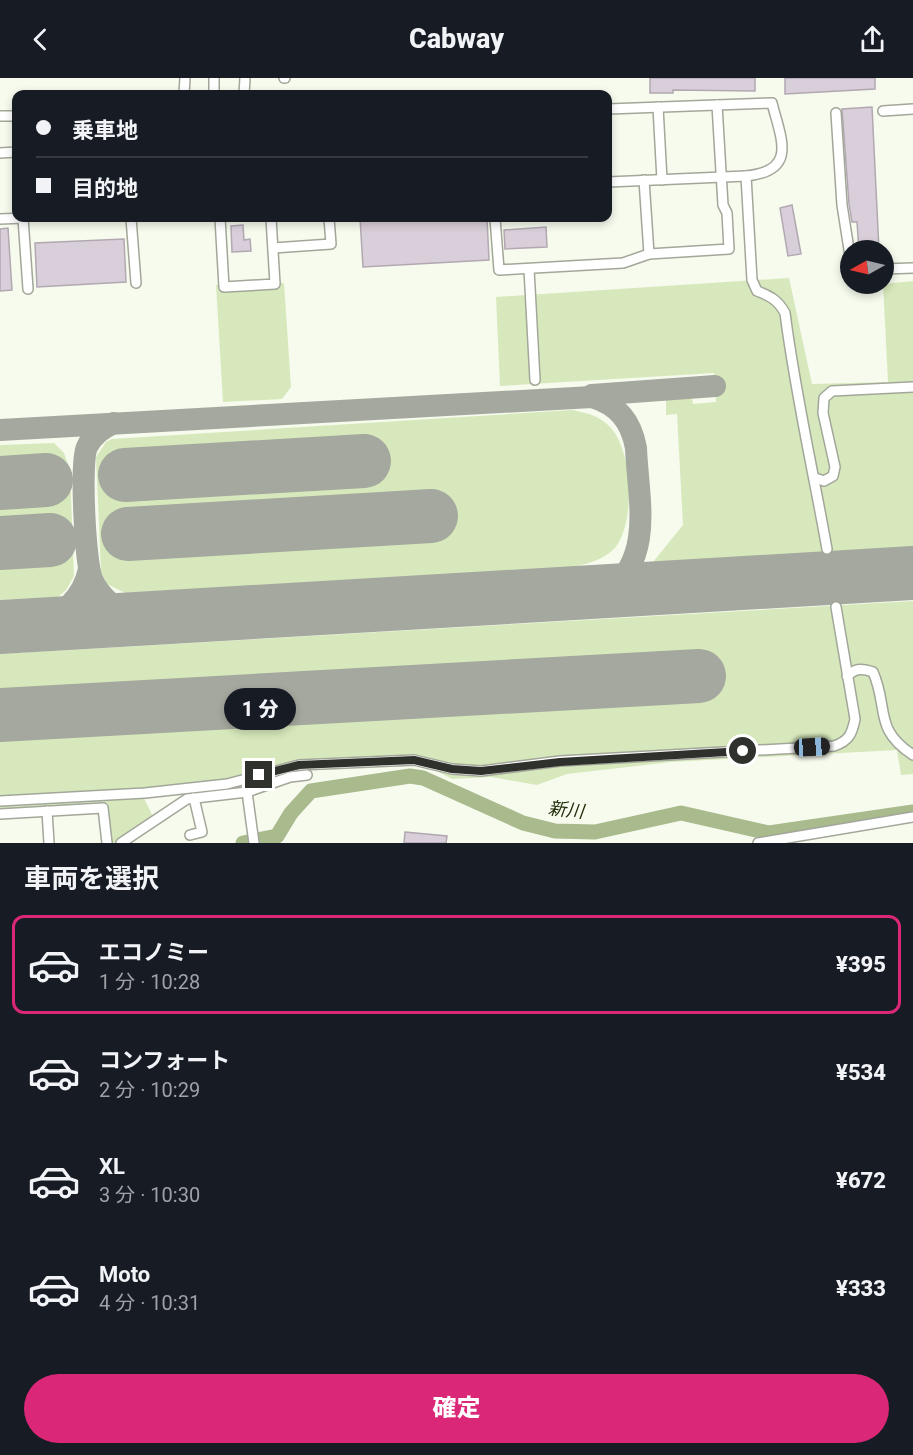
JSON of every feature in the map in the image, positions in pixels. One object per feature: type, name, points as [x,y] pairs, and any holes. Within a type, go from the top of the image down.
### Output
[{"type":"street","points":[[612,109],[772,103],[783,146],[782,161],[772,171],[746,176],[612,182]]},
{"type":"street","points":[[495,222],[499,270],[622,263],[649,254],[729,249],[727,213],[723,205],[717,105]]},
{"type":"street","points":[[658,107],[662,180]]},
{"type":"street","points":[[883,111],[913,109]]},
{"type":"street","points":[[836,113],[848,240]]},
{"type":"street","points":[[746,176],[752,280],[757,291],[771,296],[781,304],[785,313],[793,375],[803,411],[827,549]]},
{"type":"street","points":[[644,180],[649,254]]},
{"type":"street","points":[[23,222],[28,289]]},
{"type":"street","points":[[131,222],[136,283]]},
{"type":"street","points":[[220,222],[224,287],[275,284],[271,222]]},
{"type":"street","points":[[273,248],[331,244],[329,222]]},
{"type":"street","points":[[894,269],[913,268]]},
{"type":"street","points":[[529,269],[536,380]]},
{"type":"street","points":[[815,478],[824,481],[833,476],[835,467],[823,413],[824,399],[832,391],[913,387]]},
{"type":"street","points":[[0,801],[145,793],[227,784],[299,765],[414,760],[452,769],[481,771],[560,762],[834,746],[846,742],[854,726],[836,607]]},
{"type":"street","points":[[847,676],[854,670],[864,669],[873,672],[883,719],[890,736],[913,755]]},
{"type":"street","points":[[121,843],[186,799],[247,792],[290,777],[307,775]]},
{"type":"street","points":[[247,792],[254,843]]},
{"type":"street","points":[[190,835],[202,832],[194,798]]},
{"type":"street","points":[[0,814],[104,808],[107,843]]},
{"type":"street","points":[[47,812],[49,843]]},
{"type":"street","points":[[758,843],[913,817]]},
{"type":"green space","points":[[789,278],[812,384],[888,382],[884,294],[894,294],[894,283],[913,281],[913,547],[653,562],[683,525],[677,414],[666,415],[666,400],[692,398],[693,404],[716,402],[714,373],[500,386],[496,297]]},
{"type":"green space","points":[[284,283],[291,387],[282,399],[223,402],[216,285]]},
{"type":"green space","points":[[573,410],[598,418],[610,427],[618,438],[627,469],[628,506],[621,538],[610,553],[594,561],[572,567],[125,593],[107,584],[101,572],[96,457],[106,442],[112,439]]},
{"type":"green space","points":[[54,443],[64,453],[70,470],[74,576],[66,590],[58,597],[0,600],[0,445]]},
{"type":"green space","points":[[913,601],[913,774],[901,775],[897,750],[671,762],[567,774],[537,785],[491,777],[452,779],[429,767],[417,764],[292,771],[235,789],[144,798],[153,817],[114,843],[110,843],[105,802],[0,810],[0,654]]},
{"type":"building","points":[[650,78],[755,78],[755,91],[673,90],[673,93],[650,93]]},
{"type":"building","points":[[785,78],[875,78],[875,89],[785,94]]},
{"type":"building","points":[[872,107],[879,240],[858,240],[857,222],[852,222],[842,109]]},
{"type":"building","points":[[792,205],[801,254],[788,256],[780,208]]},
{"type":"building","points":[[360,222],[487,222],[489,260],[363,267]]},
{"type":"building","points":[[243,225],[244,240],[250,239],[251,251],[232,252],[231,226]]},
{"type":"building","points":[[546,227],[547,247],[505,249],[504,230]]},
{"type":"building","points":[[8,228],[12,290],[0,291],[0,229]]},
{"type":"building","points":[[124,239],[126,282],[37,287],[35,243]]},
{"type":"building","points":[[405,832],[447,836],[446,843],[404,843]]},
{"type":"waterway","name":"新川","points":[[243,843],[277,836],[291,813],[311,791],[410,776],[423,778],[523,823],[555,831],[595,832],[681,813],[769,833],[913,812]]},
{"type":"taxiway","points":[[592,395],[715,386]]},
{"type":"taxiway","points":[[0,430],[592,397],[601,400],[622,415],[631,430],[636,448],[640,506],[638,543],[633,560],[624,576],[610,591]]},
{"type":"taxiway","points":[[114,423],[92,439],[85,456],[87,554],[92,579],[99,591],[116,608],[135,619]]},
{"type":"taxiway","points":[[35,625],[54,617],[70,605],[82,589],[89,569]]},
{"type":"runway","points":[[125,475],[364,461]]},
{"type":"runway","points":[[0,483],[46,480]]},
{"type":"runway","points":[[128,534],[431,516]]},
{"type":"runway","points":[[0,543],[50,540]]},
{"type":"runway","points":[[0,627],[913,573]]},
{"type":"runway","points":[[0,715],[699,676]]},
{"type":"route","points":[[259,775],[299,765],[414,760],[432,762],[452,769],[481,771],[560,762],[743,751]]}]
